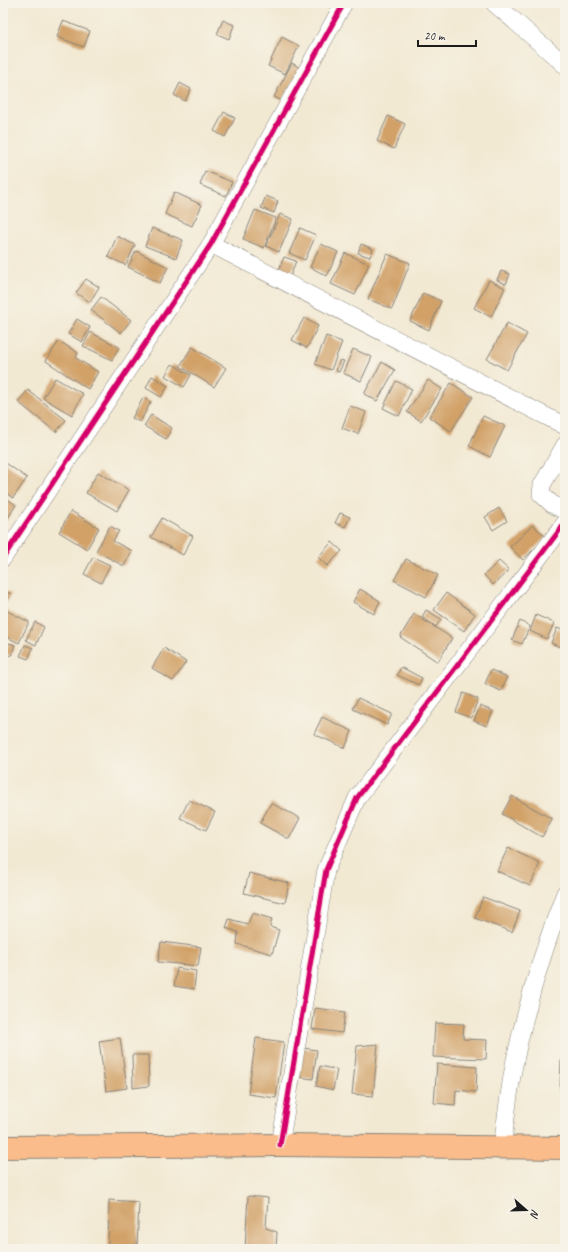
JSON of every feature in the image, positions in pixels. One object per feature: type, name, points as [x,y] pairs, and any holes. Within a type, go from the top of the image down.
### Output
[{"type":"highway","points":[[3,1147],[280,1145],[565,1148]]},
{"type":"street","points":[[3,558],[211,244],[344,3]]},
{"type":"street","points":[[494,3],[565,65]]},
{"type":"street","points":[[211,244],[565,426]]},
{"type":"street","points":[[565,445],[542,484],[541,494],[552,504],[565,511]]},
{"type":"street","points":[[280,1145],[326,870],[357,798],[565,523]]},
{"type":"street","points":[[502,1148],[515,1062],[531,994],[550,930],[565,893]]},
{"type":"building","points":[[223,20],[234,25],[229,39],[217,34]]},
{"type":"building","points":[[63,21],[90,31],[84,47],[57,37]]},
{"type":"building","points":[[282,37],[299,46],[285,74],[268,66]]},
{"type":"building","points":[[292,63],[300,68],[282,101],[274,97]]},
{"type":"building","points":[[180,83],[191,89],[185,101],[174,95]]},
{"type":"building","points":[[224,112],[235,118],[225,137],[214,131]]},
{"type":"building","points":[[388,116],[405,124],[394,149],[377,141]]},
{"type":"building","points":[[205,171],[232,182],[226,196],[200,185]]},
{"type":"building","points":[[174,192],[202,205],[192,226],[165,214]]},
{"type":"building","points":[[266,196],[278,201],[274,213],[261,208]]},
{"type":"building","points":[[255,210],[276,218],[264,248],[243,239]]},
{"type":"building","points":[[280,214],[293,219],[279,252],[266,246]]},
{"type":"building","points":[[152,228],[183,240],[176,258],[145,246]]},
{"type":"building","points":[[300,228],[316,235],[305,260],[289,253]]},
{"type":"building","points":[[117,236],[135,245],[126,265],[108,257]]},
{"type":"building","points":[[321,244],[338,252],[327,276],[310,267]]},
{"type":"building","points":[[361,244],[373,249],[370,257],[358,253]]},
{"type":"building","points":[[136,251],[168,267],[160,283],[128,267]]},
{"type":"building","points":[[345,253],[369,264],[355,295],[331,284]]},
{"type":"building","points":[[387,254],[410,263],[392,309],[368,299]]},
{"type":"building","points":[[284,257],[296,261],[290,277],[278,272]]},
{"type":"building","points":[[501,271],[510,274],[506,284],[497,280]]},
{"type":"building","points":[[86,279],[99,287],[90,302],[76,293]]},
{"type":"building","points":[[489,280],[505,288],[491,317],[474,308]]},
{"type":"building","points":[[423,293],[441,301],[429,330],[410,321]]},
{"type":"building","points":[[101,297],[131,320],[121,333],[91,310]]},
{"type":"building","points":[[304,318],[318,326],[307,348],[292,340]]},
{"type":"building","points":[[77,319],[90,327],[82,342],[68,334]]},
{"type":"building","points":[[507,323],[527,334],[507,370],[487,359]]},
{"type":"building","points":[[90,332],[119,347],[112,360],[83,346]]},
{"type":"building","points":[[326,336],[342,342],[331,370],[315,364]]},
{"type":"building","points":[[59,341],[78,353],[76,358],[98,372],[88,389],[46,361]]},
{"type":"building","points":[[192,347],[226,368],[214,387],[180,366]]},
{"type":"building","points":[[353,349],[372,357],[361,381],[343,373]]},
{"type":"building","points":[[340,360],[344,361],[339,372],[336,371]]},
{"type":"building","points":[[382,362],[395,370],[377,401],[364,394]]},
{"type":"building","points":[[172,364],[191,375],[184,387],[165,376]]},
{"type":"building","points":[[152,376],[168,386],[161,397],[146,388]]},
{"type":"building","points":[[55,378],[83,394],[72,415],[43,398]]},
{"type":"building","points":[[428,380],[442,389],[421,421],[407,412]]},
{"type":"building","points":[[396,381],[412,389],[399,416],[383,408]]},
{"type":"building","points":[[451,383],[473,397],[451,431],[429,417]]},
{"type":"building","points":[[28,390],[66,420],[56,432],[18,402]]},
{"type":"building","points":[[143,398],[151,402],[140,422],[132,418]]},
{"type":"building","points":[[350,406],[366,412],[358,434],[342,428]]},
{"type":"building","points":[[151,415],[172,428],[166,439],[144,426]]},
{"type":"building","points":[[483,416],[505,426],[490,457],[469,446]]},
{"type":"building","points":[[3,461],[27,478],[13,498],[3,491]]},
{"type":"building","points":[[98,472],[129,490],[117,511],[86,493]]},
{"type":"building","points":[[3,496],[16,505],[3,526]]},
{"type":"building","points":[[499,508],[507,521],[493,530],[485,517]]},
{"type":"building","points":[[71,511],[99,528],[87,549],[59,532]]},
{"type":"building","points":[[340,513],[350,517],[345,527],[335,523]]},
{"type":"building","points":[[162,518],[193,536],[183,555],[151,537]]},
{"type":"building","points":[[533,525],[546,537],[523,560],[510,547]]},
{"type":"building","points":[[110,526],[119,531],[113,541],[132,551],[124,566],[96,551]]},
{"type":"building","points":[[332,542],[342,551],[327,566],[318,557]]},
{"type":"building","points":[[93,557],[110,565],[101,583],[84,574]]},
{"type":"building","points":[[406,559],[438,575],[426,597],[394,580]]},
{"type":"building","points":[[499,561],[509,570],[493,585],[484,575]]},
{"type":"building","points":[[360,589],[380,601],[374,614],[353,602]]},
{"type":"building","points":[[3,590],[11,594],[5,605],[3,604]]},
{"type":"building","points":[[446,593],[475,614],[464,631],[434,610]]},
{"type":"building","points":[[3,609],[29,622],[19,643],[3,635]]},
{"type":"building","points":[[426,610],[441,619],[436,627],[422,617]]},
{"type":"building","points":[[414,614],[452,638],[438,662],[400,637]]},
{"type":"building","points":[[536,615],[554,623],[547,639],[530,631]]},
{"type":"building","points":[[520,621],[530,626],[522,644],[512,640]]},
{"type":"building","points":[[35,622],[44,627],[36,645],[26,640]]},
{"type":"building","points":[[557,628],[565,631],[565,649],[551,643]]},
{"type":"building","points":[[9,643],[15,645],[11,656],[4,653]]},
{"type":"building","points":[[25,645],[33,648],[28,659],[20,656]]},
{"type":"building","points":[[164,648],[186,662],[173,681],[152,668]]},
{"type":"building","points":[[401,667],[422,678],[419,685],[397,675]]},
{"type":"building","points":[[491,670],[507,677],[501,691],[485,684]]},
{"type":"building","points":[[463,693],[478,699],[471,718],[456,712]]},
{"type":"building","points":[[358,698],[392,714],[387,725],[353,709]]},
{"type":"building","points":[[480,706],[493,711],[487,726],[474,721]]},
{"type":"building","points":[[322,717],[352,731],[345,748],[314,734]]},
{"type":"building","points":[[512,796],[552,819],[542,837],[502,814]]},
{"type":"building","points":[[189,800],[215,812],[206,830],[180,818]]},
{"type":"building","points":[[271,803],[300,818],[289,839],[260,823]]},
{"type":"building","points":[[508,848],[540,863],[530,886],[497,871]]},
{"type":"building","points":[[249,873],[289,883],[285,903],[244,893]]},
{"type":"building","points":[[483,897],[520,911],[512,932],[475,918]]},
{"type":"building","points":[[252,913],[272,919],[270,927],[279,930],[272,954],[237,944],[238,932],[226,928],[229,919],[248,924]]},
{"type":"building","points":[[161,942],[201,947],[198,966],[158,962]]},
{"type":"building","points":[[177,968],[196,971],[194,989],[174,986]]},
{"type":"building","points":[[315,1008],[345,1012],[342,1033],[312,1029]]},
{"type":"building","points":[[435,1023],[464,1024],[463,1039],[487,1040],[486,1059],[433,1057]]},
{"type":"building","points":[[120,1038],[127,1088],[106,1091],[99,1041]]},
{"type":"building","points":[[256,1038],[284,1042],[276,1098],[248,1094]]},
{"type":"building","points":[[378,1044],[373,1096],[352,1094],[357,1046]]},
{"type":"building","points":[[303,1048],[317,1050],[313,1079],[299,1077]]},
{"type":"building","points":[[132,1055],[148,1055],[149,1086],[133,1088]]},
{"type":"building","points":[[561,1060],[565,1060],[565,1092],[560,1091]]},
{"type":"building","points":[[437,1064],[477,1067],[476,1092],[456,1090],[455,1105],[434,1103]]},
{"type":"building","points":[[320,1066],[337,1070],[333,1090],[316,1086]]},
{"type":"building","points":[[248,1196],[268,1198],[266,1228],[277,1232],[276,1249],[245,1249]]},
{"type":"building","points":[[109,1200],[139,1202],[137,1246],[108,1246]]},
{"type":"cycle path","points":[[3,558],[211,244],[344,3]]},
{"type":"cycle path","points":[[280,1145],[326,870],[357,798],[565,523]]}]
